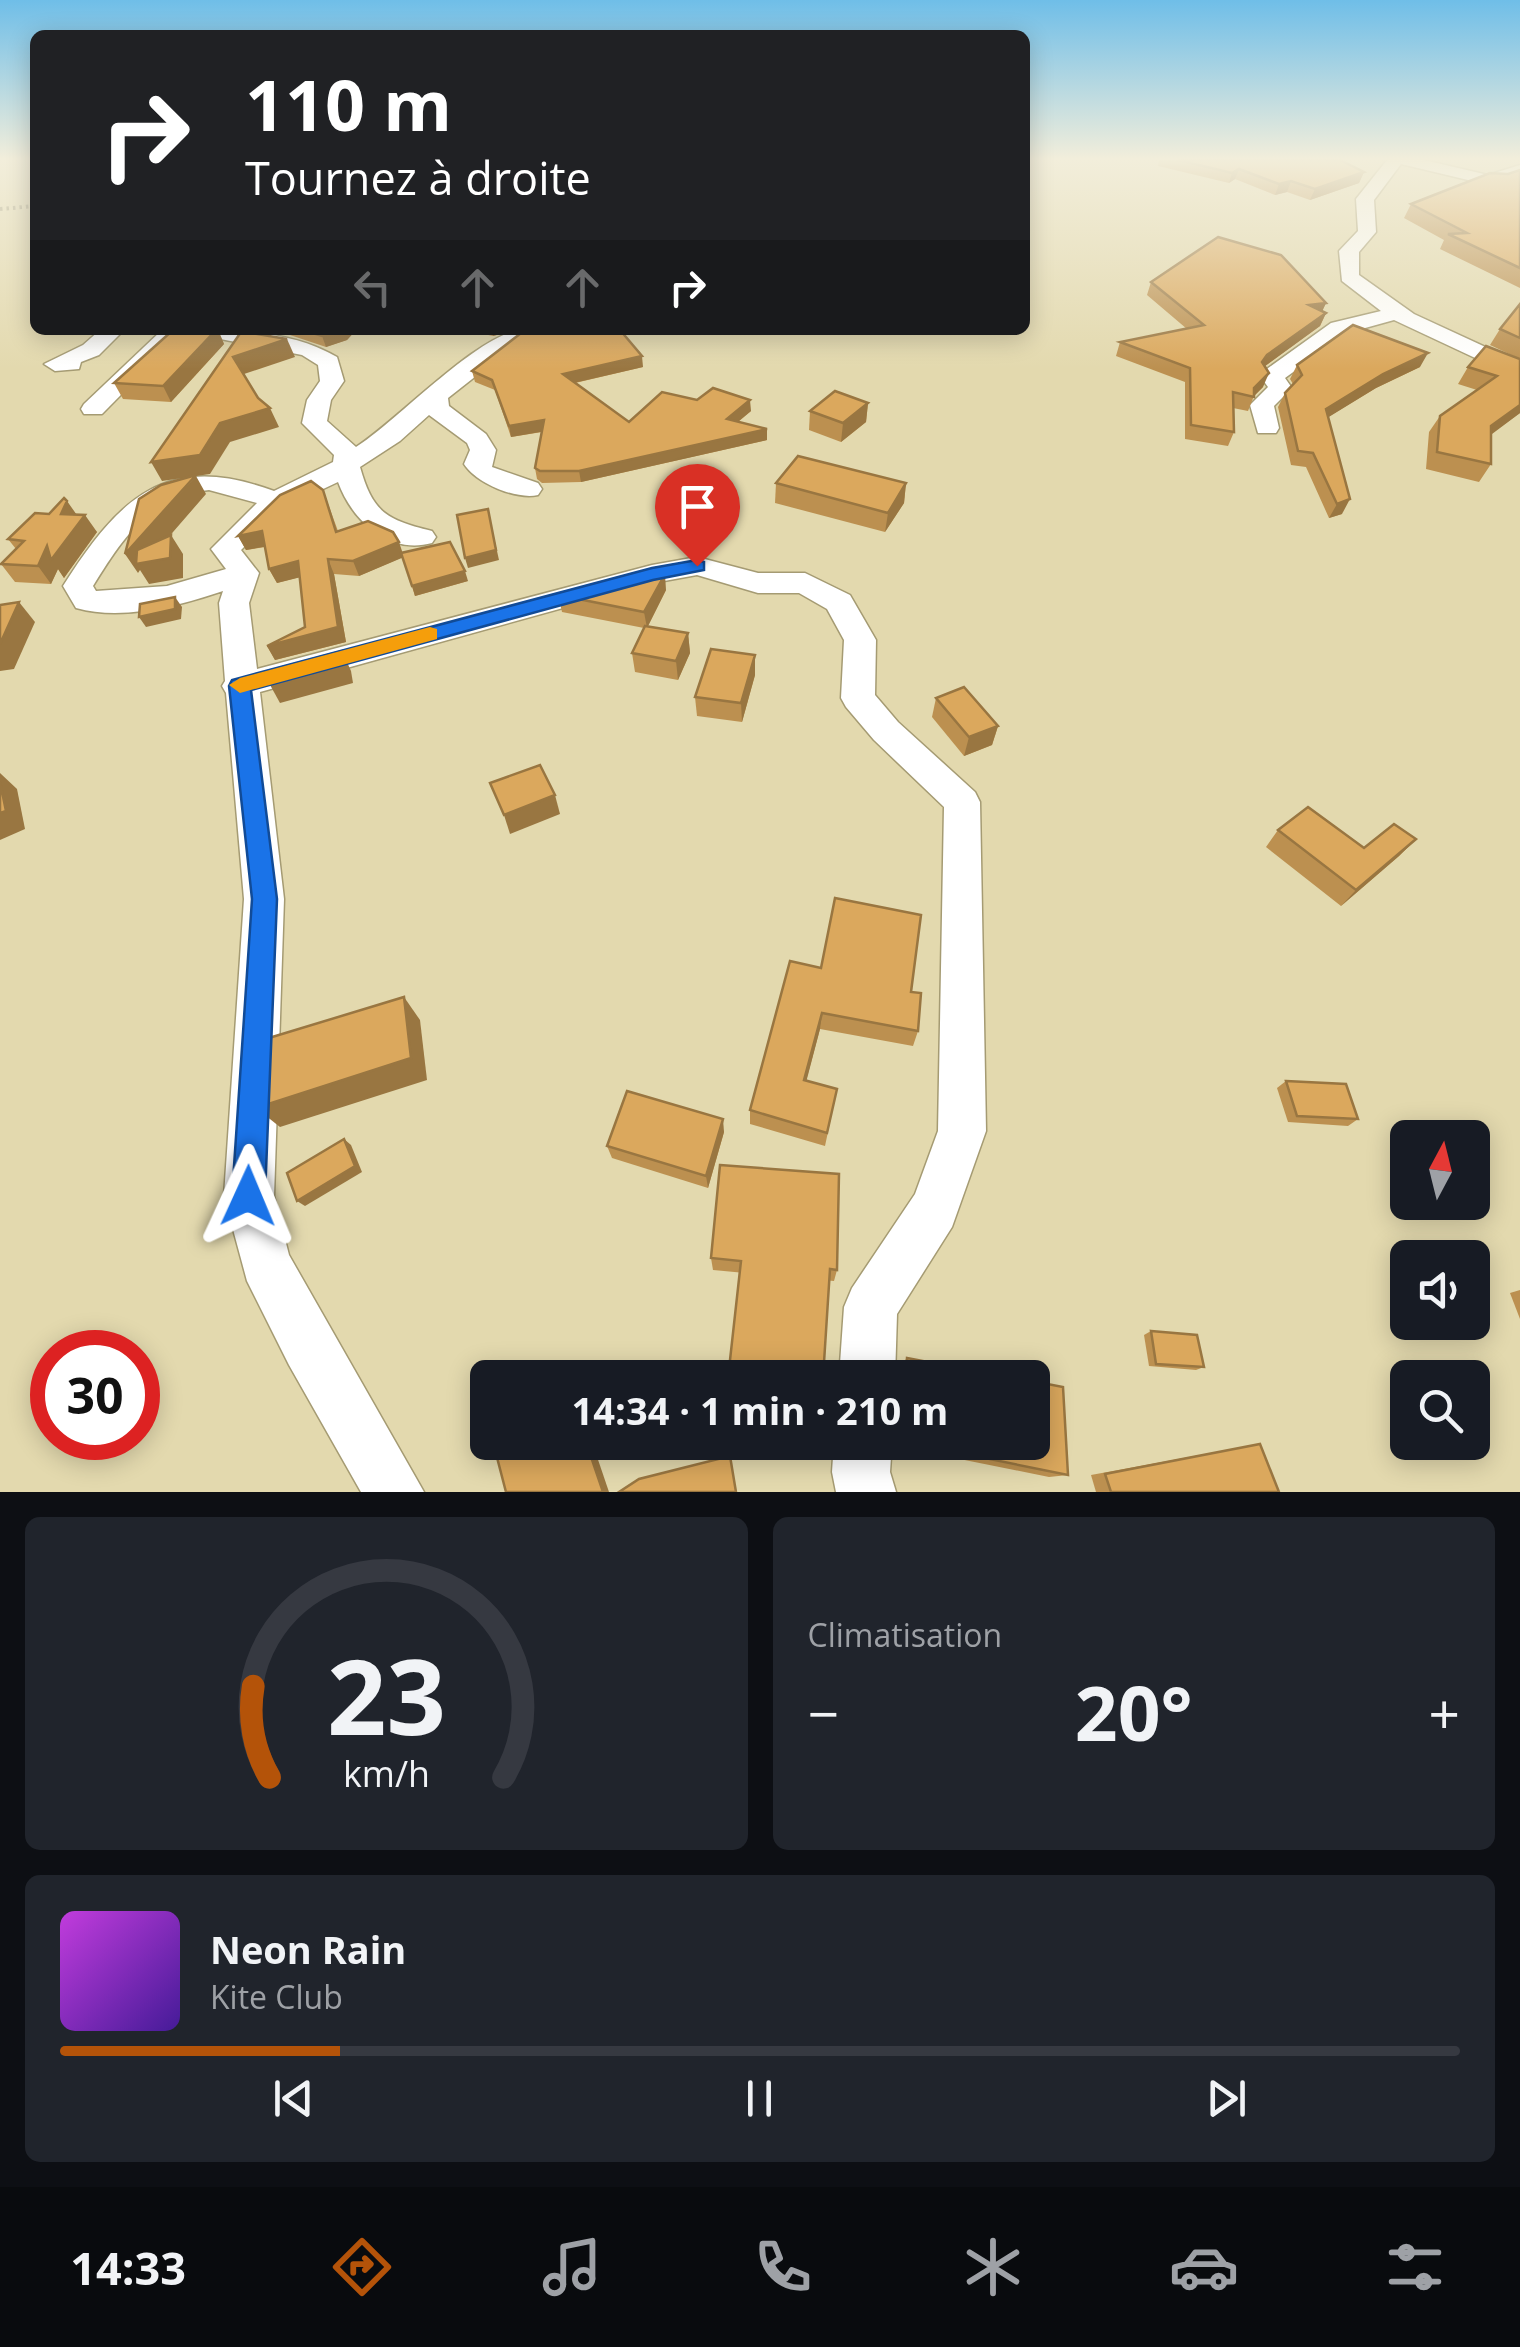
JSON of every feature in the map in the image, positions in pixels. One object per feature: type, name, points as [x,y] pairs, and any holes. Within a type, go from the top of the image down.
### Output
[{"type":"street","points":[[1368,230],[1348,251],[1349,277],[1397,313],[1520,372]]},
{"type":"street","points":[[1267,428],[1262,405],[1280,388],[1272,376],[1340,328],[1397,313]]},
{"type":"street","points":[[72,364],[55,364],[91,350],[108,335]]},
{"type":"street","points":[[93,408],[169,335]]},
{"type":"street","points":[[230,335],[308,350],[329,362],[332,381],[319,400],[314,423],[348,453],[346,465],[358,500],[371,521],[395,534],[422,537]]},
{"type":"street","points":[[244,573],[225,549],[275,501],[346,465],[391,436],[465,370],[516,335]]},
{"type":"street","points":[[436,396],[437,409],[476,439],[483,450],[477,464],[482,472],[529,489]]},
{"type":"street","points":[[244,573],[204,589],[126,603],[86,601],[78,586],[116,532],[166,487],[192,482],[228,484],[275,501]]},
{"type":"street","points":[[240,686],[652,574],[697,566],[758,583],[805,583],[839,602],[860,640],[858,698],[886,731],[962,802],[962,1131],[934,1209],[871,1307],[868,1360]]},
{"type":"street","points":[[244,573],[234,604],[264,899],[248,1196],[266,1263],[308,1346],[394,1492]]},
{"type":"street","points":[[862,1460],[866,1492]]},
{"type":"building","points":[[1460,230],[1520,230],[1520,268],[1448,234],[1467,233]]},
{"type":"building","points":[[1218,237],[1281,255],[1326,303],[1309,305],[1326,313],[1267,355],[1262,362],[1269,373],[1254,388],[1254,397],[1233,392],[1234,432],[1191,425],[1190,368],[1120,342],[1204,325],[1151,282]]},
{"type":"building","points":[[1520,304],[1520,338],[1500,329]]},
{"type":"building","points":[[1353,325],[1428,353],[1383,374],[1326,409],[1350,499],[1337,504],[1313,453],[1298,451],[1285,393],[1302,375],[1297,365]]},
{"type":"building","points":[[167,335],[211,335],[163,386],[114,383]]},
{"type":"building","points":[[239,335],[287,339],[233,357],[258,398],[270,408],[220,423],[200,455],[151,462]]},
{"type":"building","points":[[519,335],[624,335],[642,356],[563,374],[629,422],[662,392],[697,400],[713,388],[750,400],[727,419],[767,429],[579,471],[540,471],[535,468],[544,420],[509,426],[492,380],[472,371]]},
{"type":"building","points":[[1486,346],[1520,359],[1520,405],[1491,426],[1491,464],[1437,452],[1440,416],[1497,376],[1468,367]]},
{"type":"building","points":[[835,391],[868,403],[843,423],[810,411]]},
{"type":"building","points":[[798,456],[906,483],[888,513],[776,483]]},
{"type":"building","points":[[196,475],[125,554],[139,499],[161,485]]},
{"type":"building","points":[[311,481],[323,490],[336,532],[368,521],[393,532],[399,542],[353,561],[328,559],[338,627],[267,646],[305,627],[298,561],[269,569],[262,531],[238,536],[280,495]]},
{"type":"building","points":[[64,498],[67,501],[61,514],[85,515],[51,560],[47,546],[38,566],[1,564],[24,541],[8,539],[35,513],[49,514]]},
{"type":"building","points":[[488,509],[496,550],[465,558],[457,515]]},
{"type":"building","points":[[171,535],[170,558],[136,564],[137,550]]},
{"type":"building","points":[[450,542],[465,571],[412,586],[401,553]]},
{"type":"building","points":[[665,574],[644,612],[558,595]]},
{"type":"building","points":[[175,597],[175,609],[139,617],[140,604]]},
{"type":"building","points":[[19,602],[0,644],[0,605]]},
{"type":"building","points":[[645,626],[688,633],[676,661],[632,653]]},
{"type":"building","points":[[711,649],[755,655],[741,703],[695,697]]},
{"type":"building","points":[[342,651],[344,663],[269,683],[268,671]]},
{"type":"building","points":[[964,687],[998,726],[969,737],[936,698]]},
{"type":"building","points":[[540,765],[555,795],[504,815],[490,783]]},
{"type":"building","points":[[0,782],[6,811],[0,813]]},
{"type":"building","points":[[1308,807],[1364,848],[1394,824],[1416,839],[1356,890],[1278,830]]},
{"type":"building","points":[[835,898],[921,915],[911,992],[921,993],[918,1031],[822,1013],[804,1080],[837,1089],[827,1133],[750,1110],[790,961],[821,968]]},
{"type":"building","points":[[404,997],[411,1058],[256,1108],[259,1041]]},
{"type":"building","points":[[1286,1081],[1346,1084],[1358,1119],[1297,1116]]},
{"type":"building","points":[[627,1091],[723,1119],[706,1176],[607,1146]]},
{"type":"building","points":[[344,1139],[355,1166],[297,1201],[287,1173]]},
{"type":"building","points":[[720,1165],[839,1174],[837,1270],[830,1269],[824,1360],[730,1360],[741,1261],[711,1258]]},
{"type":"building","points":[[1151,1331],[1197,1335],[1204,1367],[1156,1364]]},
{"type":"building","points":[[1050,1384],[1063,1387],[1068,1475],[994,1460],[1050,1460]]},
{"type":"building","points":[[1260,1444],[1279,1492],[1111,1492],[1105,1474]]},
{"type":"building","points":[[498,1460],[592,1460],[603,1492],[506,1492]]},
{"type":"building","points":[[714,1460],[731,1460],[736,1492],[619,1492],[639,1479]]},
{"type":"slow traffic","points":[[240,685],[430,634]]},
{"type":"route","points":[[248,1196],[264,899],[240,686],[652,574],[697,566]]}]
